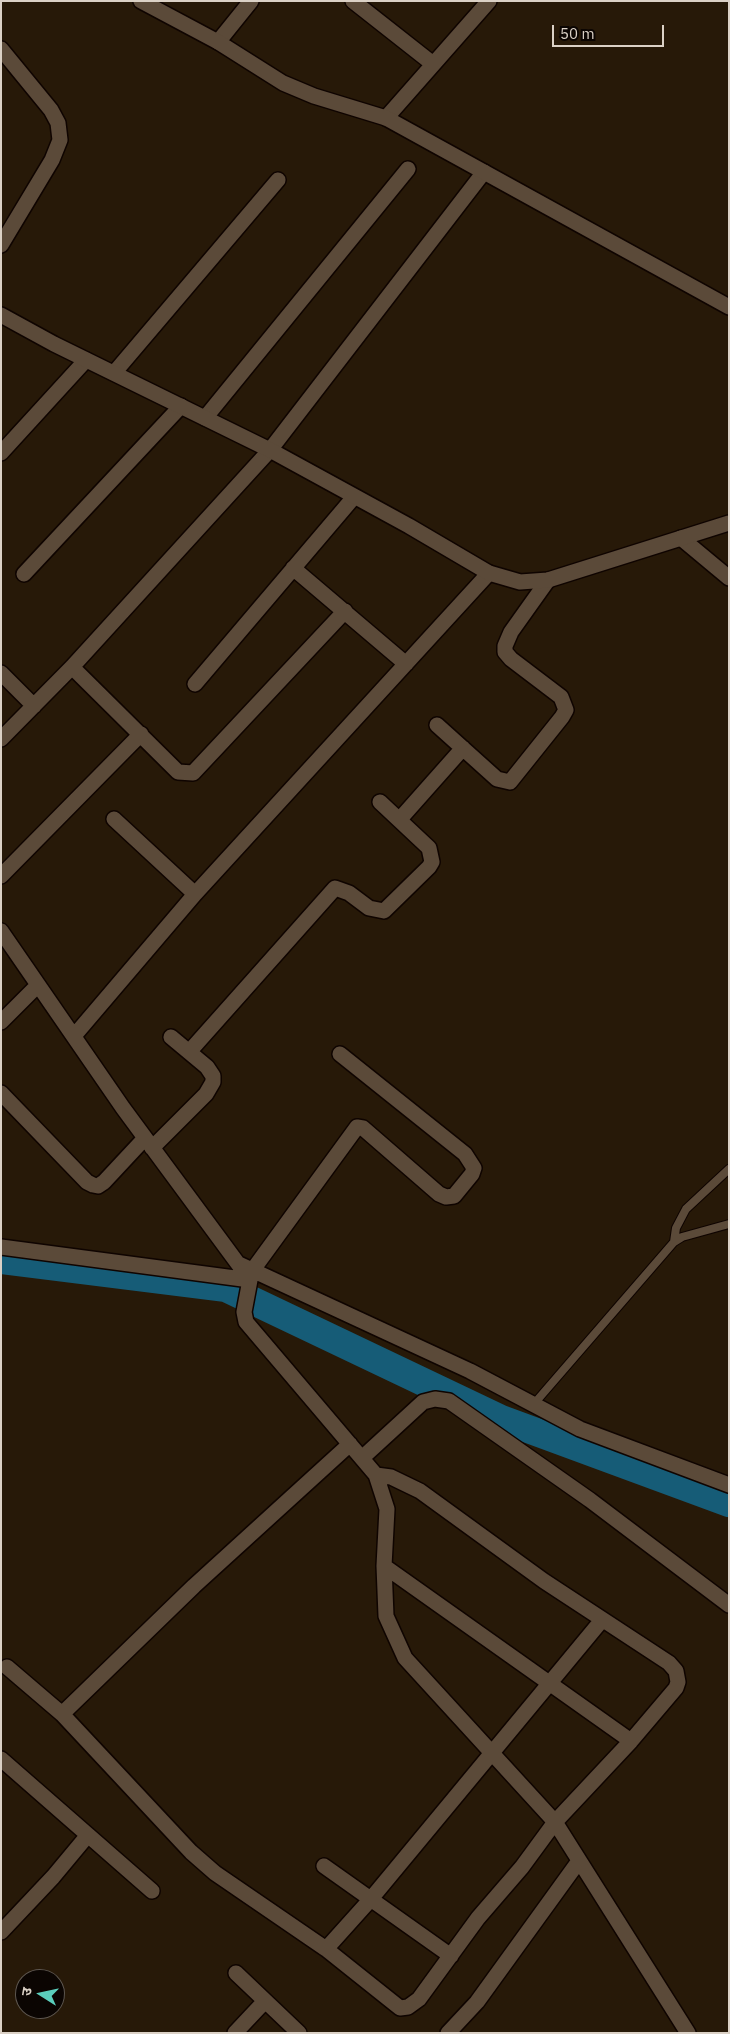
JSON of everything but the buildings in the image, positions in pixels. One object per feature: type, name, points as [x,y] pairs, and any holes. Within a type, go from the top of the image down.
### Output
[{"type":"street","points":[[140,1],[218,42],[283,83],[314,96],[386,118],[729,307]]},
{"type":"street","points":[[218,42],[251,1]]},
{"type":"street","points":[[353,1],[433,64]]},
{"type":"street","points":[[386,118],[433,64],[481,4]]},
{"type":"street","points":[[1,49],[50,110],[58,123],[60,140],[52,160],[1,245]]},
{"type":"street","points":[[205,418],[408,169]]},
{"type":"street","points":[[1,738],[72,667],[270,450],[484,172]]},
{"type":"street","points":[[114,373],[278,180]]},
{"type":"street","points":[[1,315],[86,360],[270,450],[409,526],[489,574],[520,582],[548,580],[729,523]]},
{"type":"street","points":[[1,453],[86,360]]},
{"type":"street","points":[[24,574],[181,406]]},
{"type":"street","points":[[195,684],[354,497]]},
{"type":"street","points":[[681,538],[729,578]]},
{"type":"street","points":[[293,568],[406,664]]},
{"type":"street","points":[[74,1036],[195,894],[489,574]]},
{"type":"street","points":[[437,725],[497,779],[510,782],[562,717],[566,710],[562,697],[511,658],[506,652],[505,646],[511,632],[548,580]]},
{"type":"street","points":[[72,667],[142,734],[178,772],[193,773],[345,611]]},
{"type":"street","points":[[1,672],[34,706]]},
{"type":"street","points":[[1,876],[142,734]]},
{"type":"street","points":[[400,819],[463,748]]},
{"type":"street","points":[[189,1052],[335,888],[349,893],[369,908],[384,911],[429,867],[432,862],[429,848],[380,802]]},
{"type":"street","points":[[114,819],[195,894]]},
{"type":"street","points":[[1,931],[149,1143],[251,1280]]},
{"type":"street","points":[[1,1022],[38,985]]},
{"type":"street","points":[[1,1093],[87,1182],[98,1186],[206,1094],[213,1082],[213,1076],[207,1067],[171,1037]]},
{"type":"street","points":[[340,1054],[465,1154],[474,1168],[472,1174],[454,1196],[446,1197],[439,1194],[362,1128],[357,1127],[251,1280],[245,1304],[246,1322],[376,1475],[387,1509],[384,1566],[386,1616],[405,1658],[555,1822],[688,2033]]},
{"type":"street","points":[[1,1247],[251,1280],[470,1372],[533,1405],[610,1441],[729,1485]]},
{"type":"street","points":[[362,1458],[423,1402],[435,1398],[449,1401],[590,1500],[729,1605]]},
{"type":"street","points":[[62,1714],[194,1586],[350,1444]]},
{"type":"street","points":[[7,1667],[62,1714],[191,1852],[216,1873],[326,1949],[400,2008],[408,2007],[419,1999],[555,1822],[631,1741],[676,1688],[676,1671],[669,1663],[602,1620],[420,1491],[391,1477],[376,1475]]},
{"type":"street","points":[[384,1566],[631,1741]]},
{"type":"street","points":[[326,1949],[370,1900],[602,1620]]},
{"type":"street","points":[[1,1759],[152,1891]]},
{"type":"street","points":[[1,1932],[53,1877],[88,1835]]},
{"type":"street","points":[[448,2033],[477,2002],[580,1861]]},
{"type":"street","points":[[324,1866],[451,1956]]},
{"type":"street","points":[[236,1973],[299,2033]]},
{"type":"street","points":[[235,2033],[265,2001]]},
{"type":"lane","points":[[674,1242],[676,1228],[686,1209],[729,1169]]},
{"type":"lane","points":[[533,1405],[674,1242],[682,1237],[729,1224]]},
{"type":"waterway","points":[[1,1260],[226,1288],[501,1419],[729,1503]]}]
